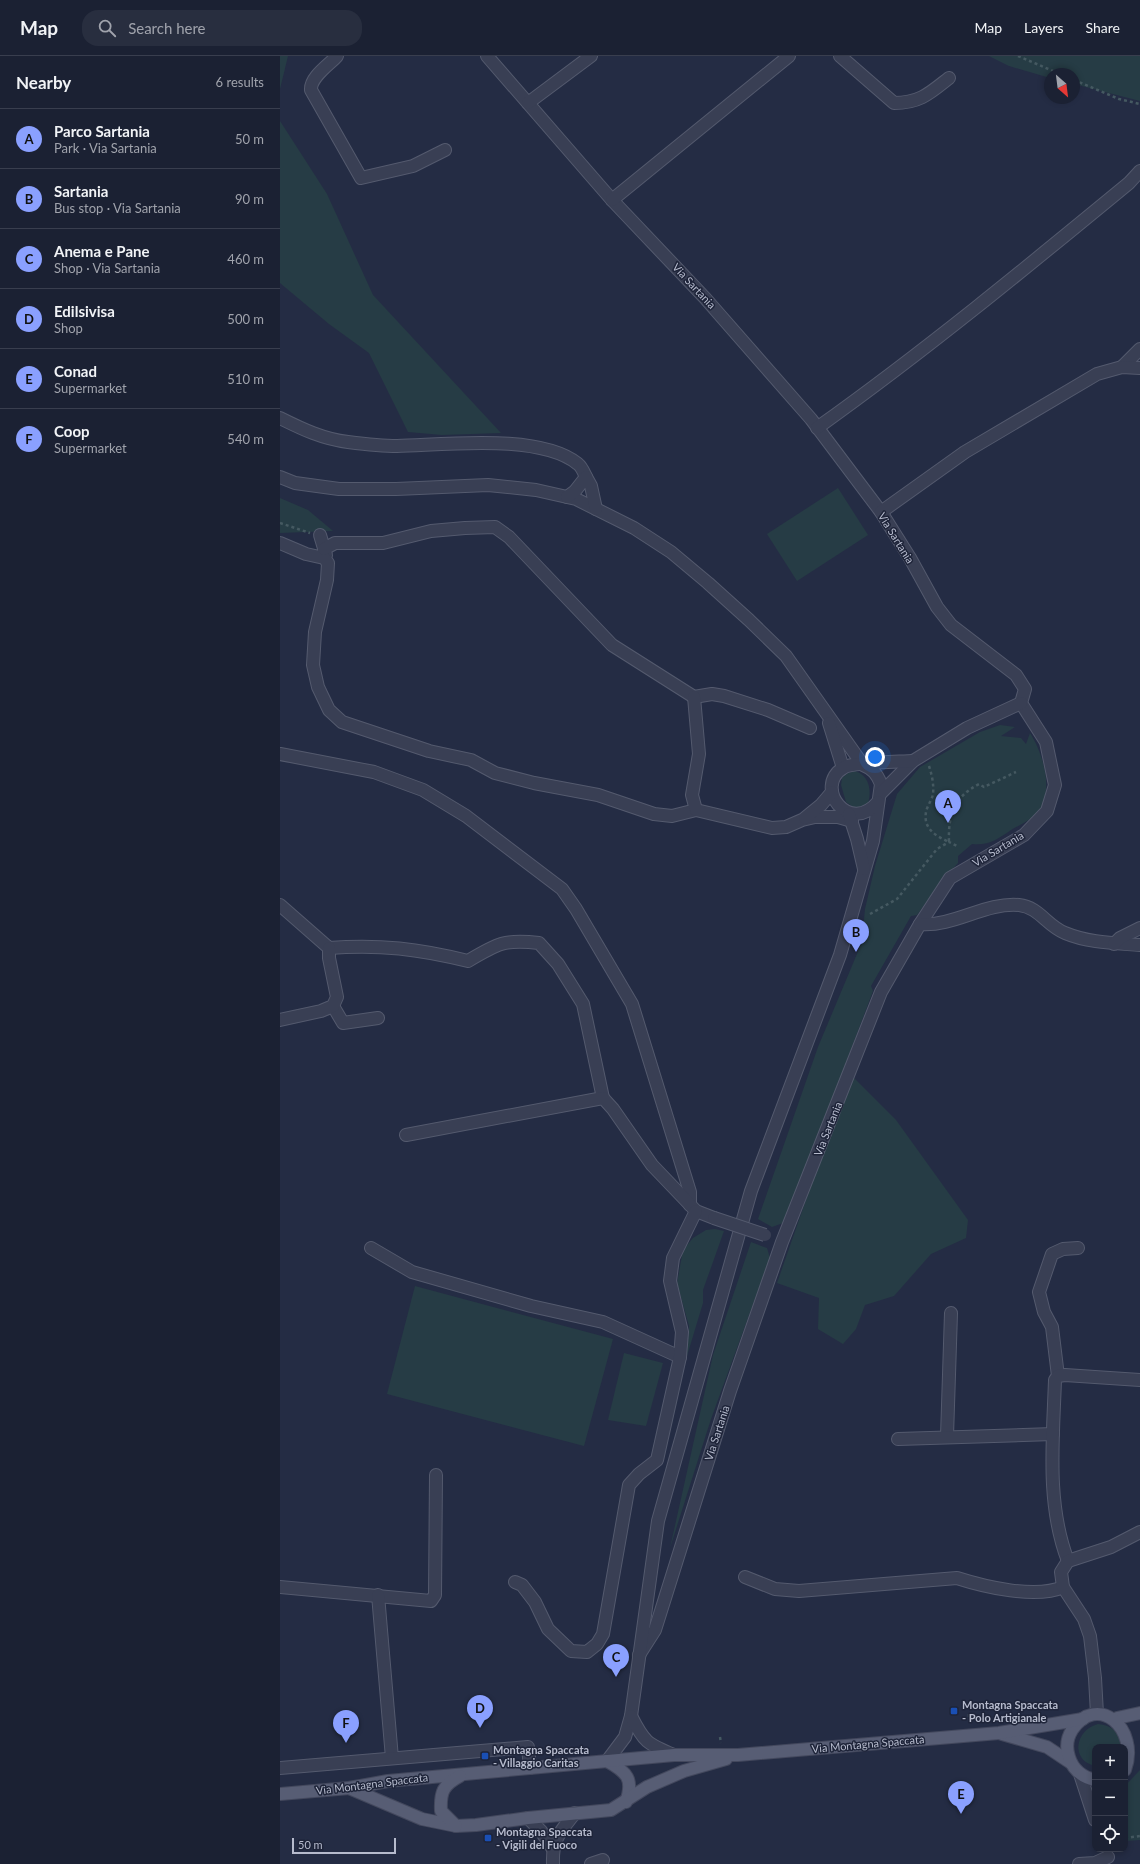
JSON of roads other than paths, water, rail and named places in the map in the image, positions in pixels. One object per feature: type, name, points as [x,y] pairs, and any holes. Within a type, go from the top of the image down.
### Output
[{"type":"main road","points":[[1097,1714],[1117,1718],[1140,1713]]},
{"type":"main road","name":"Via Montagna Spaccata","points":[[280,1794],[349,1788],[388,1781],[464,1773],[674,1755],[738,1755],[999,1733],[1083,1719],[1097,1714]]},
{"type":"main road","points":[[1117,1718],[1130,1732],[1137,1749],[1128,1765]]},
{"type":"main road","points":[[1083,1719],[1075,1725],[1070,1734],[1067,1743],[1067,1753],[1071,1763],[1080,1774],[1092,1779]]},
{"type":"main road","name":"Via Montagna Spaccata","points":[[999,1733],[1047,1748],[1071,1763]]},
{"type":"main road","name":"Via Montagna Spaccata","points":[[349,1788],[422,1819],[456,1826],[476,1825],[528,1818],[611,1810],[626,1802],[647,1787],[684,1771],[738,1755]]},
{"type":"main road","points":[[607,1761],[620,1769],[629,1780],[630,1790],[626,1802]]},
{"type":"main road","points":[[456,1826],[441,1811],[440,1798],[448,1782],[464,1773]]},
{"type":"street","points":[[337,56],[311,85],[312,90],[360,178],[413,166],[446,150]]},
{"type":"street","name":"Via Sartania","points":[[487,56],[612,200],[705,298],[817,428],[881,512],[910,558],[937,607],[951,625],[1016,675],[1025,689],[1021,703],[1046,742],[1055,785],[1047,811],[1024,835],[950,878],[920,924],[881,992],[782,1242],[730,1391],[655,1630],[639,1655],[631,1716],[625,1737],[607,1761]]},
{"type":"street","points":[[528,103],[592,56]]},
{"type":"street","points":[[612,200],[789,56]]},
{"type":"street","points":[[840,56],[894,103],[906,103],[921,100],[949,78]]},
{"type":"street","points":[[817,428],[888,377],[1012,279],[1129,183],[1140,170]]},
{"type":"street","points":[[1122,367],[1140,349]]},
{"type":"street","points":[[881,512],[965,452],[1000,430],[1025,418],[1097,374],[1122,367],[1140,368]]},
{"type":"street","points":[[280,418],[320,437],[347,442],[395,446],[492,442],[543,449],[566,456],[580,465],[591,486],[596,509]]},
{"type":"street","points":[[280,477],[294,483],[339,488],[396,489],[488,485],[536,490],[576,499],[634,528],[671,552],[708,583],[786,656],[804,679],[826,714],[863,765],[872,769],[878,775],[881,784],[873,841],[840,955],[751,1190],[658,1521],[639,1655]]},
{"type":"street","points":[[567,497],[575,491],[586,477]]},
{"type":"street","points":[[324,549],[335,542],[383,543],[430,531],[495,527],[509,538],[612,645],[694,697],[712,694],[724,696],[768,710],[810,728]]},
{"type":"street","points":[[320,535],[328,563],[327,580],[315,632],[313,665],[318,687],[329,710],[342,722],[429,750],[471,760],[495,773],[534,783],[598,795],[654,814],[672,816],[696,810],[772,828],[786,827],[802,820],[826,816],[850,817],[865,812],[880,798],[913,761],[967,728],[1021,703]]},
{"type":"street","points":[[280,543],[306,554],[324,558],[328,563]]},
{"type":"street","points":[[694,697],[699,754],[692,795],[696,810]]},
{"type":"street","points":[[826,714],[843,768]]},
{"type":"street","points":[[280,754],[374,772],[423,790],[466,816],[562,889],[632,1004],[690,1192],[693,1208],[673,1258],[670,1281],[682,1332],[680,1357],[657,1460],[639,1474],[630,1485],[603,1634],[597,1644],[587,1652],[571,1651],[548,1629],[535,1602],[522,1585],[515,1582]]},
{"type":"street","points":[[864,871],[850,817],[840,808],[835,801],[832,792],[832,783],[836,774],[843,768],[853,764],[863,765],[913,761]]},
{"type":"street","points":[[802,820],[821,805],[832,792]]},
{"type":"street","points":[[280,905],[329,948],[360,946],[391,947],[427,951],[468,961],[495,945],[518,941],[539,943],[558,964],[583,1004],[603,1098],[613,1109],[652,1165],[693,1208],[714,1218],[782,1242]]},
{"type":"street","points":[[920,924],[933,925],[944,923],[994,907],[1019,905],[1037,911],[1063,933],[1086,940],[1114,944],[1140,945]]},
{"type":"street","points":[[1114,944],[1120,938],[1140,928]]},
{"type":"street","points":[[280,1020],[321,1011],[333,1006],[337,996],[329,958],[329,948]]},
{"type":"street","points":[[333,1006],[343,1023],[378,1018]]},
{"type":"street","points":[[406,1135],[603,1098]]},
{"type":"street","points":[[371,1248],[412,1272],[531,1306],[603,1322],[680,1357]]},
{"type":"street","points":[[1068,1562],[1061,1542],[1054,1506],[1053,1434],[1055,1380],[1058,1376],[1052,1327],[1044,1312],[1039,1292],[1052,1254],[1063,1249],[1078,1248]]},
{"type":"street","points":[[947,1436],[951,1313]]},
{"type":"street","points":[[1058,1376],[1140,1380]]},
{"type":"street","points":[[898,1439],[947,1436],[1053,1434]]},
{"type":"street","points":[[280,1587],[431,1601],[435,1595],[436,1475]]},
{"type":"street","points":[[1097,1714],[1095,1678],[1090,1636],[1084,1619],[1063,1587],[1061,1572],[1068,1562],[1111,1547],[1140,1532]]},
{"type":"street","points":[[745,1577],[775,1589],[799,1591],[957,1578],[980,1585],[1011,1591],[1055,1590],[1063,1587]]},
{"type":"street","points":[[378,1595],[392,1758]]},
{"type":"street","points":[[631,1716],[641,1736],[652,1746],[674,1755]]},
{"type":"street","points":[[280,1768],[528,1747],[530,1768]]},
{"type":"street","points":[[1080,1774],[1094,1816]]},
{"type":"street","points":[[553,1864],[553,1849],[560,1831],[575,1814]]},
{"type":"street","points":[[528,1818],[541,1831],[553,1849]]},
{"type":"street","points":[[1081,1864],[1094,1857],[1108,1857]]},
{"type":"street","points":[[591,1864],[603,1860]]},
{"type":"place","name":"Parco Sartania","points":[[948,823]]},
{"type":"place","name":"Sartania","points":[[856,952]]},
{"type":"place","name":"Anema e Pane","points":[[616,1677]]},
{"type":"place","name":"Montagna Spaccata - Polo Artigianale","points":[[954,1711]]},
{"type":"place","name":"Edilsivisa","points":[[480,1728]]},
{"type":"place","name":"Coop","points":[[346,1743]]},
{"type":"place","name":"Montagna Spaccata - Villaggio Caritas","points":[[485,1756]]},
{"type":"place","name":"Conad","points":[[961,1814]]},
{"type":"place","name":"Montagna Spaccata - Vigili del Fuoco","points":[[488,1838]]}]
